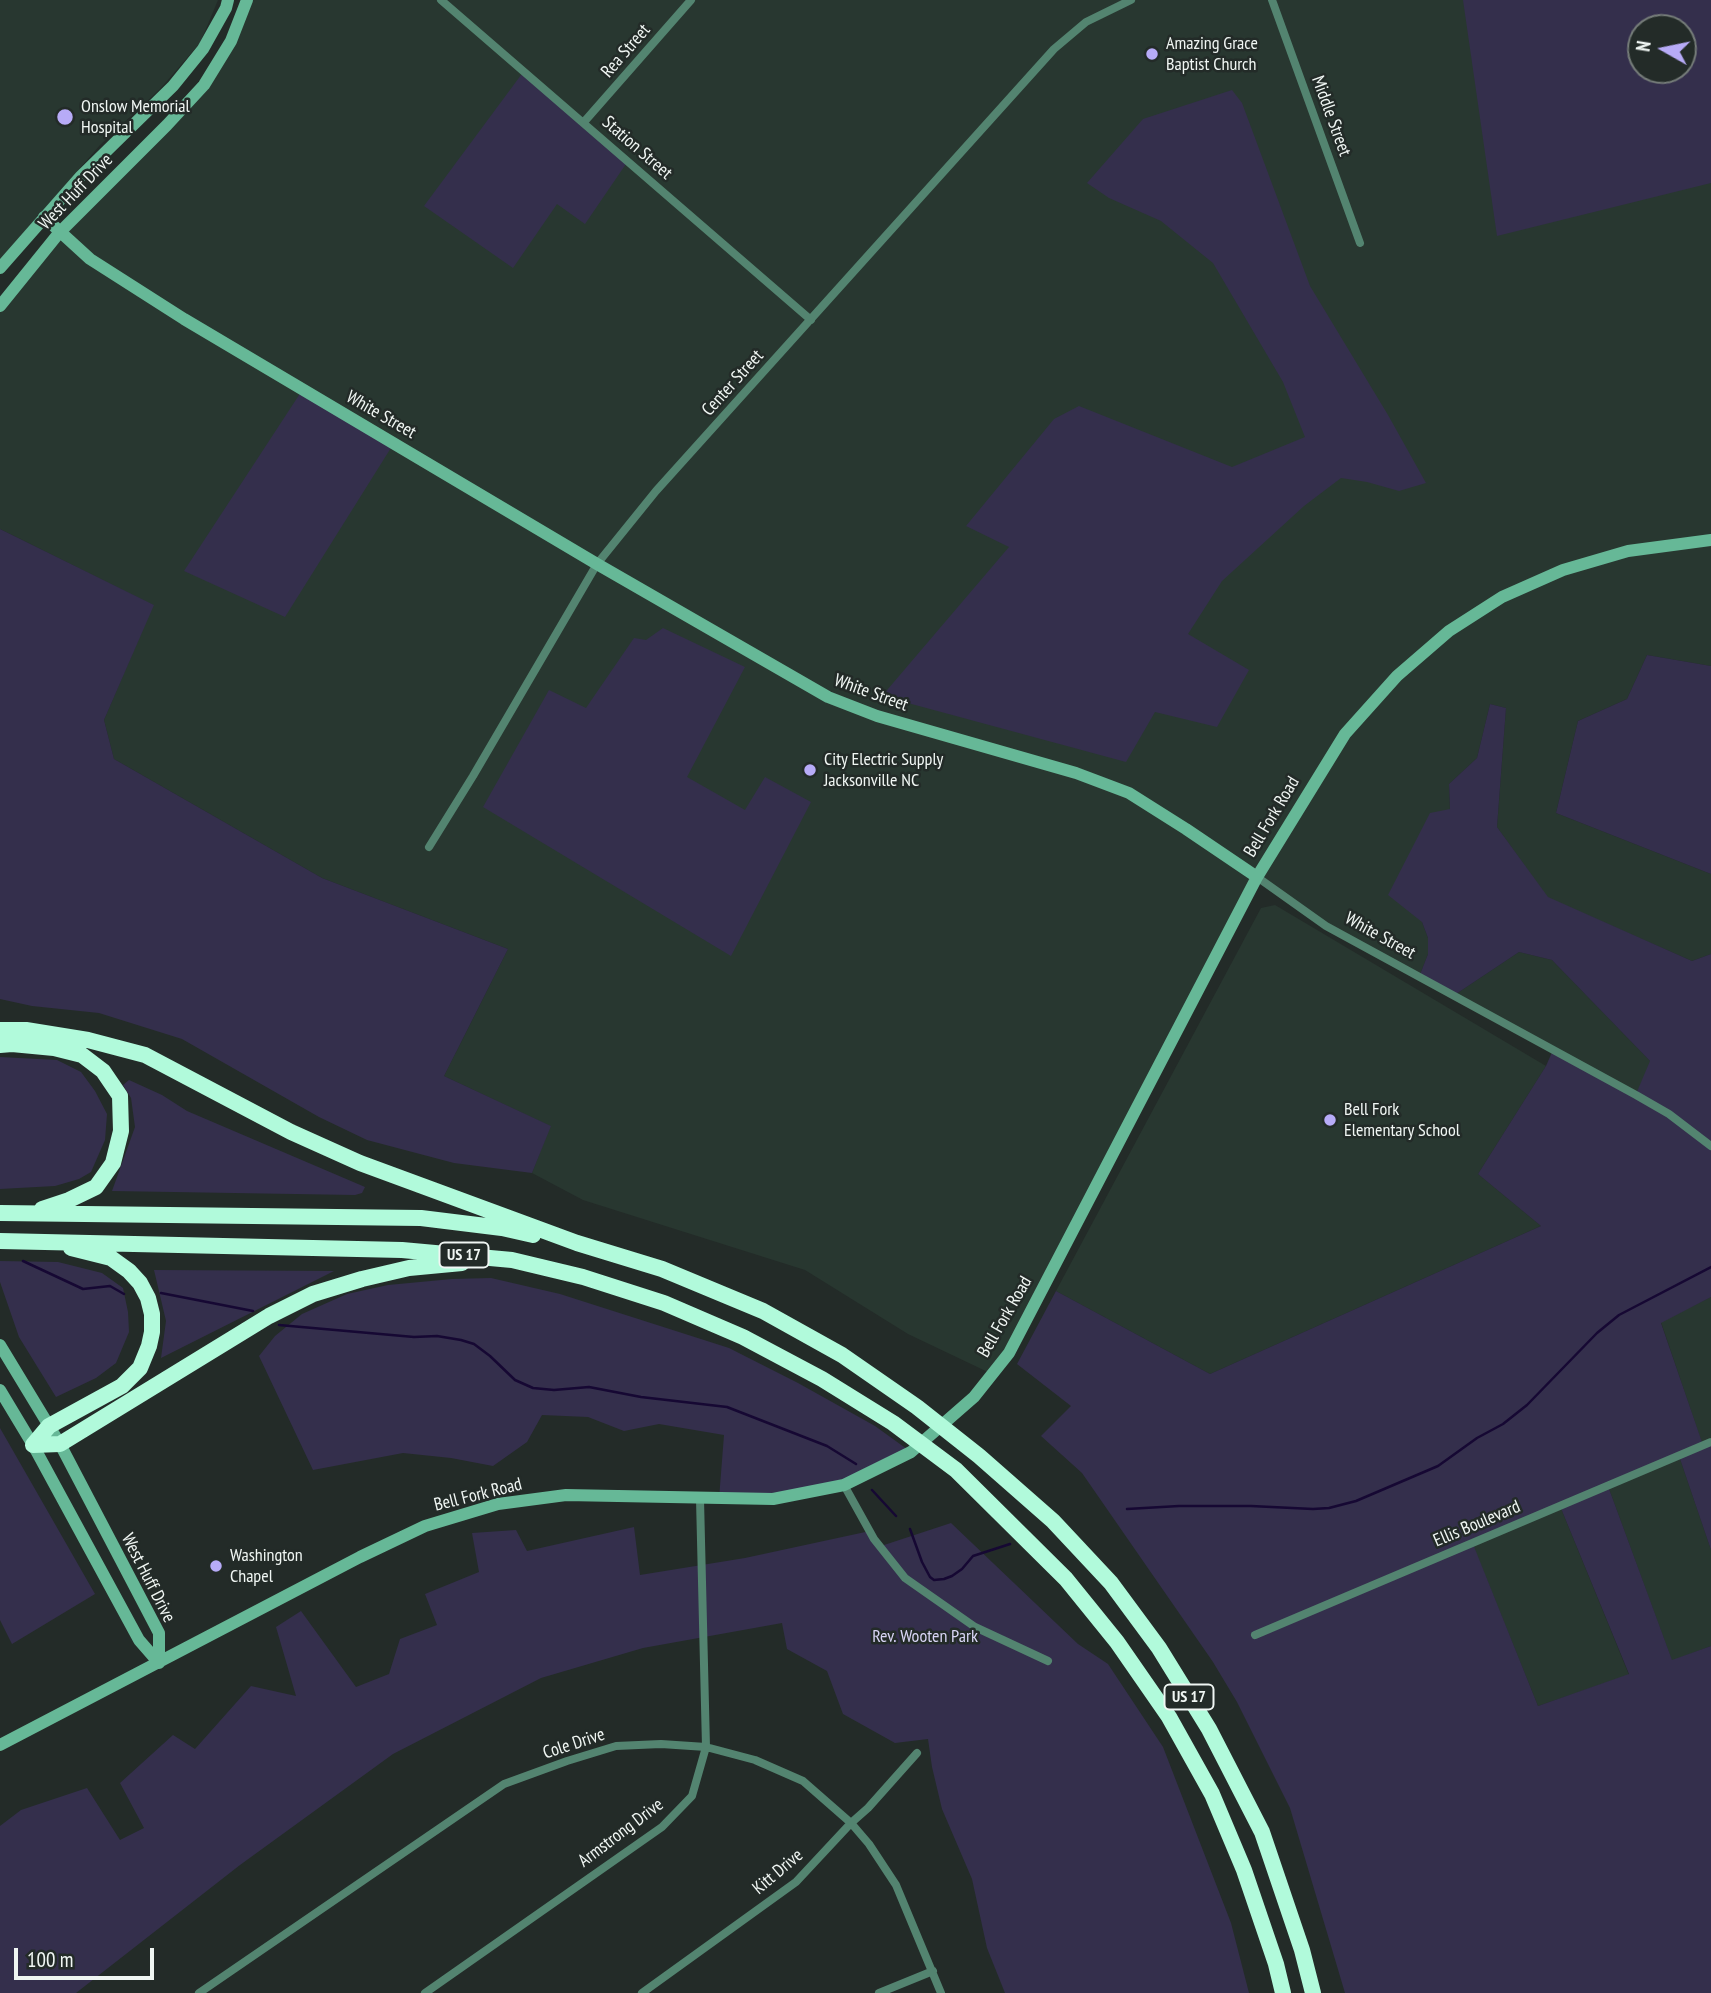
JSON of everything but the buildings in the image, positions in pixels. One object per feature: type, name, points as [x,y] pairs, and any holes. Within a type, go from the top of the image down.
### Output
[{"type":"highway","points":[[0,1030],[26,1030],[88,1040],[145,1055],[291,1132],[360,1163],[577,1243]]},
{"type":"highway","points":[[0,1045],[54,1048],[82,1055],[103,1071],[120,1096],[121,1130],[113,1163],[96,1187],[69,1200],[29,1213]]},
{"type":"highway","name":"US 17","points":[[0,1213],[421,1219],[502,1228],[577,1243],[662,1269],[763,1311],[842,1355],[917,1407],[979,1456],[1053,1521],[1103,1574],[1159,1648],[1209,1729],[1262,1832],[1303,1950],[1313,1993]]},
{"type":"highway","name":"US 17","points":[[0,1241],[402,1250],[512,1260],[664,1303],[754,1343],[822,1378],[892,1423],[956,1470],[1066,1579],[1117,1642],[1169,1717],[1212,1794],[1244,1870],[1283,1993]]},
{"type":"highway","points":[[33,1445],[50,1426],[121,1385],[140,1367],[152,1332],[152,1314],[148,1298],[129,1271],[111,1258],[41,1241]]},
{"type":"highway","points":[[33,1445],[60,1444],[269,1316],[313,1294],[409,1268],[512,1260]]},
{"type":"main road","name":"West Huff Drive","points":[[0,268],[81,176],[180,77],[203,49],[228,0]]},
{"type":"main road","name":"West Huff Drive","points":[[0,306],[60,233],[204,85],[230,41],[247,0]]},
{"type":"main road","name":"White Street","points":[[44,217],[90,260],[184,319],[597,564],[828,697],[877,716],[1076,773],[1129,793],[1257,877]]},
{"type":"main road","name":"Bell Fork Road","points":[[0,1745],[360,1557],[425,1526],[498,1504],[566,1495],[773,1500],[844,1485],[911,1452],[974,1397],[1009,1353],[1257,877],[1345,734],[1397,676],[1448,631],[1502,597],[1563,570],[1628,551],[1711,540]]},
{"type":"main road","name":"West Huff Drive","points":[[0,1345],[60,1444],[159,1633],[159,1663]]},
{"type":"main road","name":"West Huff Drive","points":[[0,1390],[33,1445],[139,1640],[159,1663]]},
{"type":"street","name":"Station Street","points":[[441,0],[811,320]]},
{"type":"street","name":"Rea Street","points":[[584,122],[691,0]]},
{"type":"street","name":"Center Street","points":[[429,847],[597,564],[656,491],[1054,49],[1086,22],[1131,0]]},
{"type":"street","name":"Middle Street","points":[[1272,0],[1360,243]]},
{"type":"street","name":"White Street","points":[[1257,877],[1325,926],[1636,1095],[1669,1114],[1711,1146]]},
{"type":"street","name":"Ellis Boulevard","points":[[1255,1635],[1711,1442]]},
{"type":"street","points":[[844,1485],[874,1539],[905,1578],[975,1627],[1048,1661]]},
{"type":"street","name":"Armstrong Drive","points":[[425,1993],[662,1827],[692,1796],[706,1747],[700,1499]]},
{"type":"street","name":"Cole Drive","points":[[200,1993],[504,1784],[616,1746],[661,1744],[706,1747],[755,1760],[803,1781],[851,1823],[869,1844],[896,1885],[941,1993]]},
{"type":"street","name":"Kitt Drive","points":[[642,1993],[796,1882],[917,1753]]},
{"type":"street","points":[[879,1993],[933,1971]]},
{"type":"shaded area","name":"Onslow Memorial Hospital","points":[[0,0],[218,0],[200,43],[160,89],[100,145],[0,260]]},
{"type":"shaded area","points":[[247,0],[1711,0],[1711,666],[1647,655],[1627,699],[1578,721],[1556,813],[1711,874],[1711,954],[1692,961],[1548,898],[1497,827],[1506,708],[1490,704],[1477,758],[1449,784],[1450,809],[1422,922],[1428,938],[1428,954],[1419,977],[1326,926],[1257,877],[992,1374],[908,1334],[805,1270],[583,1200],[532,1173],[550,1126],[444,1076],[508,949],[322,878],[114,759],[104,720],[153,605],[0,529],[0,306],[204,85]]},
{"type":"shaded area","name":"Bell Fork Elementary School","points":[[1275,905],[1546,1066],[1478,1174],[1541,1226],[1210,1374],[1056,1291],[1261,908]]},
{"type":"shaded area","points":[[1519,952],[1552,960],[1651,1062],[1636,1095],[1453,996]]},
{"type":"shaded area","points":[[1711,1297],[1711,1442],[1703,1446],[1661,1322]]},
{"type":"shaded area","points":[[1679,1456],[1711,1550],[1711,1646],[1672,1661],[1608,1486]]},
{"type":"shaded area","points":[[1560,1506],[1629,1675],[1538,1706],[1472,1543]]},
{"type":"green space","points":[[1463,0],[1711,0],[1711,183],[1497,236]]},
{"type":"green space","points":[[524,71],[628,161],[585,224],[557,204],[513,268],[424,206]]},
{"type":"green space","points":[[1232,90],[1242,103],[1310,286],[1426,483],[1399,491],[1341,478],[1304,506],[1222,581],[1188,634],[1249,670],[1217,727],[1155,712],[1126,762],[882,696],[1009,547],[966,526],[1054,419],[1079,406],[1232,467],[1305,437],[1283,382],[1213,263],[1161,221],[1109,198],[1087,183],[1143,119]]},
{"type":"green space","points":[[303,389],[394,443],[285,617],[184,571]]},
{"type":"green space","points":[[0,529],[154,605],[104,720],[114,759],[322,878],[508,949],[444,1076],[551,1126],[532,1173],[454,1163],[367,1140],[319,1117],[182,1039],[99,1013],[32,1006],[0,999]]},
{"type":"green space","points":[[663,628],[745,667],[687,777],[745,810],[765,777],[811,802],[731,956],[483,807],[549,690],[586,708],[634,638],[646,640]]},
{"type":"green space","points":[[1647,655],[1711,666],[1711,874],[1556,813],[1578,721],[1627,699]]},
{"type":"green space","points":[[1490,704],[1506,708],[1497,827],[1548,897],[1692,961],[1711,954],[1711,1297],[1661,1323],[1703,1445],[1711,1442],[1711,1550],[1679,1456],[1608,1486],[1672,1660],[1711,1646],[1711,1993],[1345,1993],[1290,1808],[1237,1702],[1213,1662],[1082,1473],[1041,1436],[1071,1406],[1017,1364],[1056,1291],[1210,1374],[1541,1226],[1478,1174],[1546,1066],[1553,1050],[1636,1094],[1650,1061],[1552,960],[1519,952],[1453,996],[1419,977],[1428,954],[1428,938],[1422,922],[1388,895],[1430,813],[1450,809],[1449,784],[1477,758]],"holes":[[[1560,1506],[1629,1674],[1538,1706],[1473,1544]]]},
{"type":"green space","points":[[0,1057],[57,1060],[81,1072],[107,1114],[105,1140],[91,1172],[79,1179],[55,1186],[0,1189]]},
{"type":"green space","points":[[129,1080],[162,1095],[187,1111],[365,1187],[362,1193],[355,1195],[112,1191],[135,1127],[131,1098],[123,1085]]},
{"type":"green space","points":[[0,1261],[58,1262],[102,1273],[123,1288],[129,1332],[116,1363],[96,1378],[56,1397],[19,1337],[0,1282]]},
{"type":"green space","points":[[154,1270],[334,1271],[161,1358],[166,1321]]},
{"type":"green space","points":[[491,1278],[560,1294],[729,1348],[875,1426],[911,1452],[844,1485],[719,1499],[724,1435],[659,1424],[624,1431],[588,1417],[542,1415],[527,1442],[493,1466],[403,1453],[313,1470],[259,1356],[275,1336],[302,1314],[347,1294],[388,1285]]},
{"type":"green space","points":[[0,1428],[95,1594],[12,1644],[0,1620]]},
{"type":"green space","name":"Rev. Wooten Park","points":[[951,1523],[1078,1644],[1108,1664],[1163,1747],[1231,1923],[1249,1993],[1005,1993],[987,1948],[972,1879],[942,1809],[928,1739],[895,1743],[843,1714],[827,1671],[787,1649],[782,1623],[643,1648],[541,1678],[393,1754],[240,1865],[76,1993],[0,1993],[0,1826],[21,1810],[87,1788],[120,1840],[144,1828],[120,1783],[173,1735],[195,1749],[251,1686],[296,1696],[276,1627],[301,1611],[356,1687],[389,1674],[400,1639],[437,1625],[425,1594],[479,1572],[472,1533],[516,1530],[527,1551],[634,1527],[640,1575],[745,1558],[870,1531],[878,1547]]},
{"type":"waterway","points":[[23,1261],[83,1289],[110,1286],[124,1294]]},
{"type":"waterway","points":[[1127,1509],[1179,1506],[1313,1509],[1356,1501],[1438,1466],[1477,1438],[1503,1424],[1527,1405],[1597,1333],[1619,1315],[1711,1267]]},
{"type":"waterway","points":[[161,1293],[253,1311]]},
{"type":"waterway","points":[[279,1325],[461,1340],[474,1344],[515,1380],[533,1388],[554,1390],[589,1387],[641,1397],[727,1407],[827,1446],[856,1464]]},
{"type":"waterway","points":[[872,1490],[896,1516]]},
{"type":"waterway","points":[[910,1529],[922,1562],[934,1580],[952,1576],[973,1556],[1010,1544]]},
{"type":"place","name":"Amazing Grace Baptist Church","points":[[1152,54]]},
{"type":"place","name":"Onslow Memorial Hospital","points":[[65,117]]},
{"type":"place","name":"City Electric Supply Jacksonville NC","points":[[810,770]]},
{"type":"place","name":"Bell Fork Elementary School","points":[[1330,1120]]},
{"type":"place","name":"Washington Chapel","points":[[216,1566]]}]
